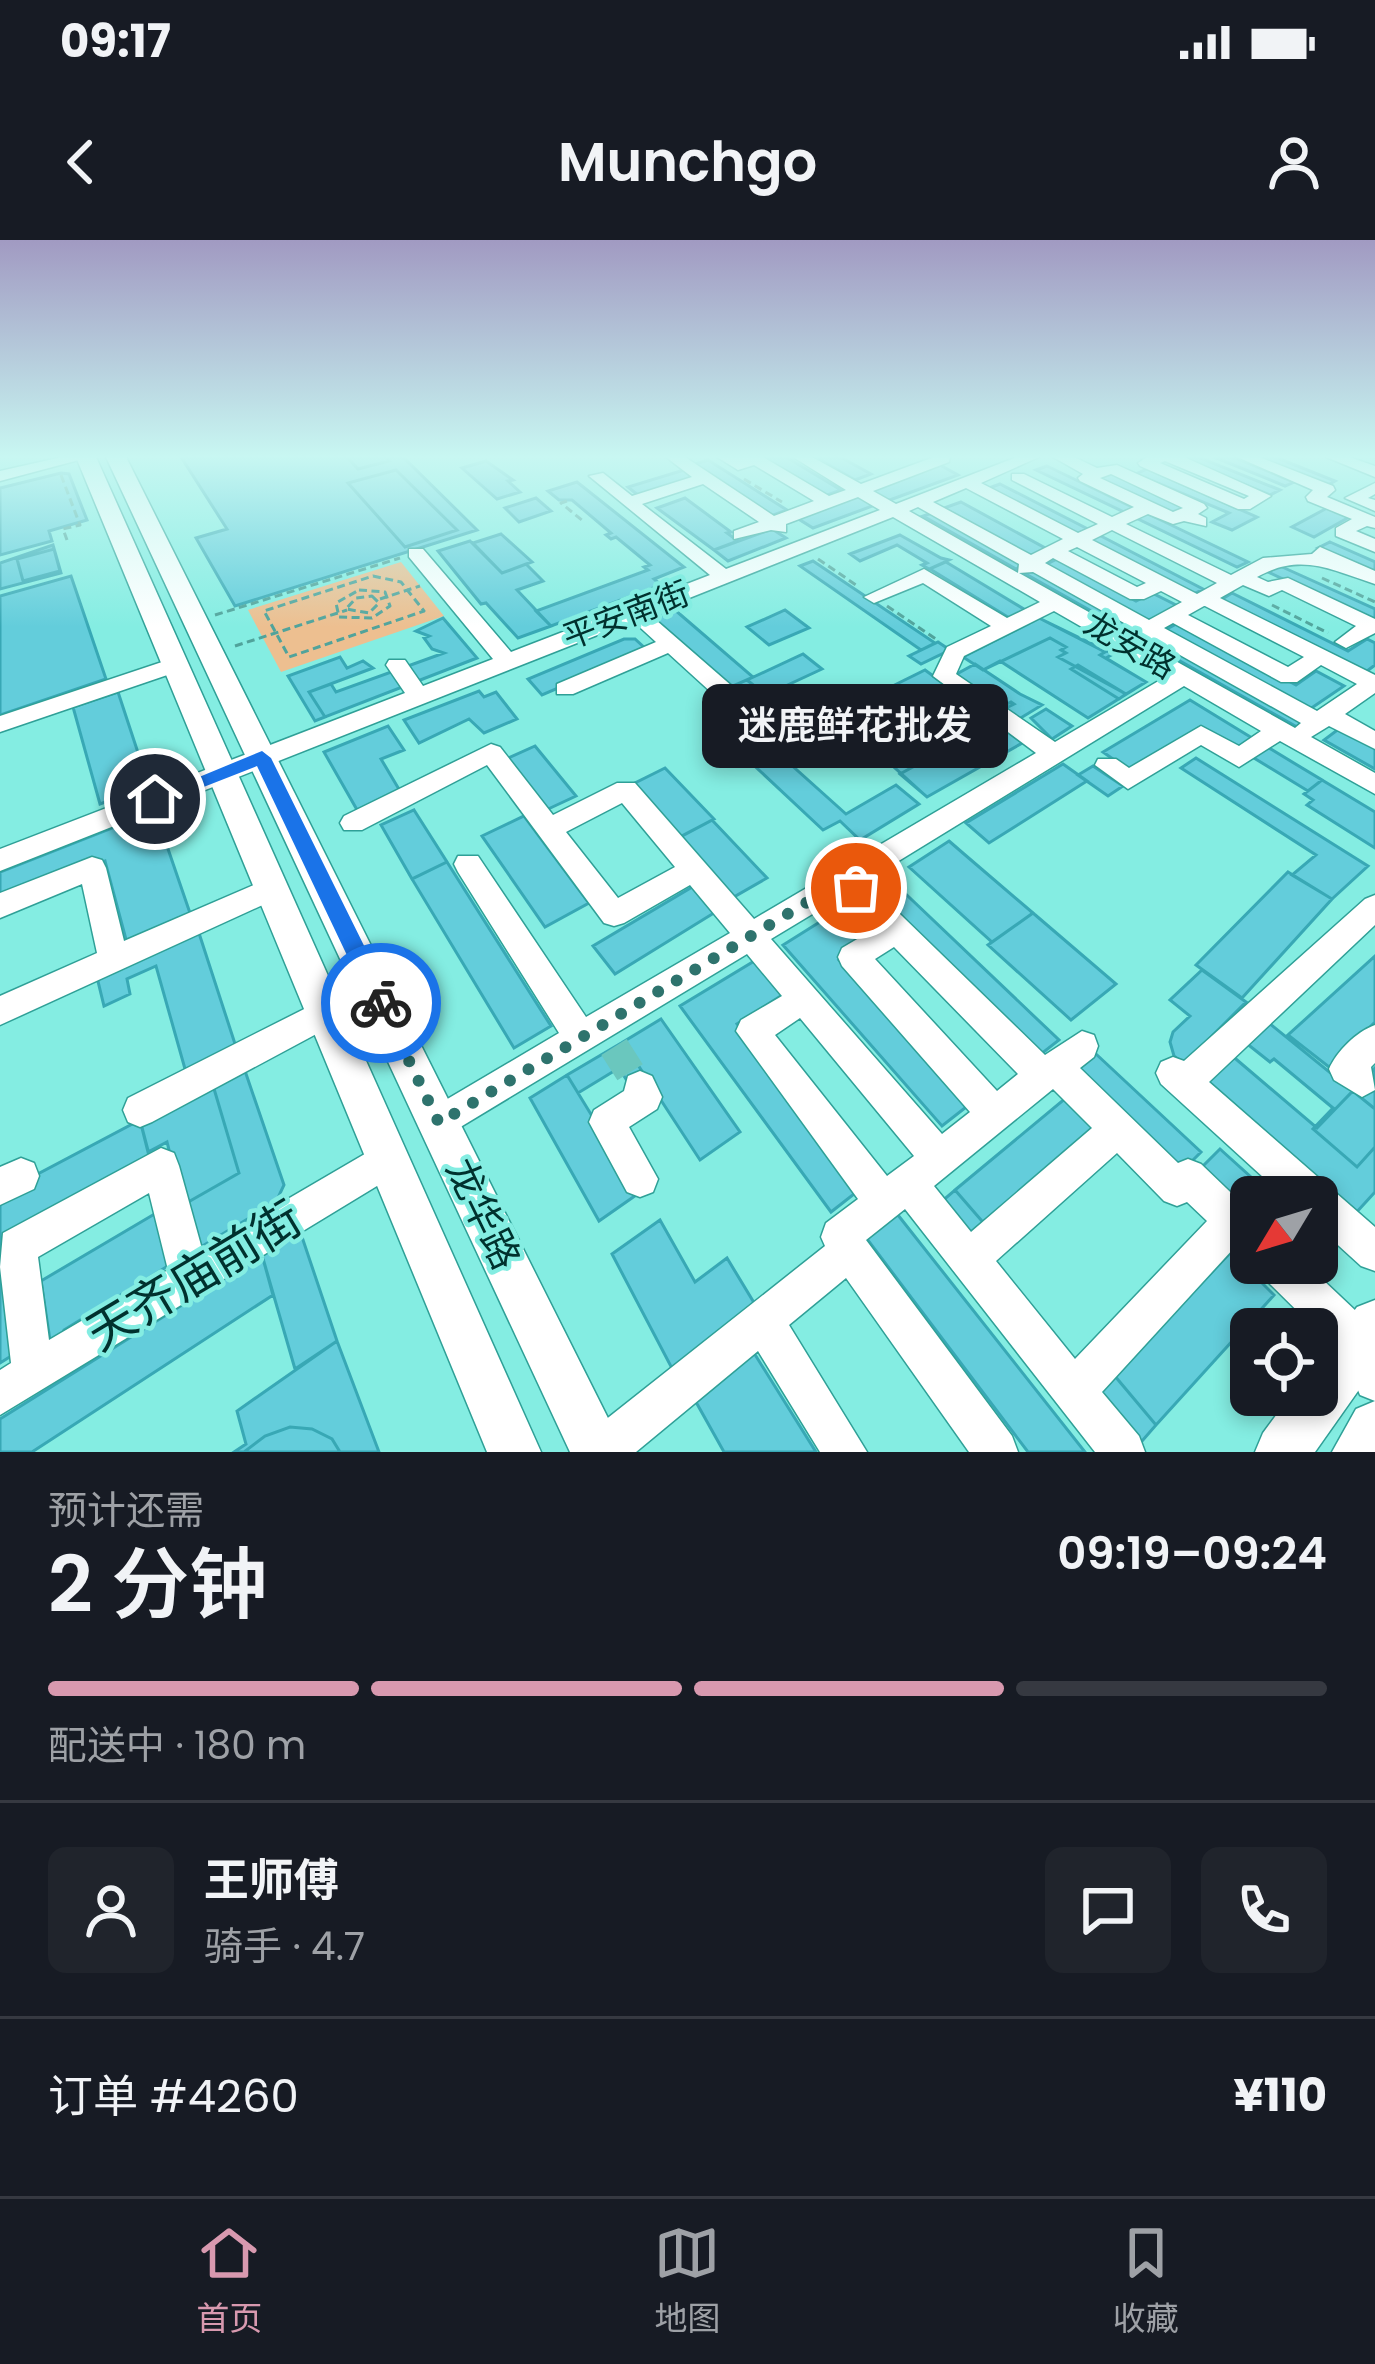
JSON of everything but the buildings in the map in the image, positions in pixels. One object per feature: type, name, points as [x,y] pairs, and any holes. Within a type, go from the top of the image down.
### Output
[{"type":"main road","name":"龙华路","points":[[108,514],[514,1452]]},
{"type":"main road","name":"龙华路","points":[[143,514],[600,1452]]},
{"type":"main road","points":[[1282,1452],[1370,1350]]},
{"type":"main road","points":[[1359,1452],[1375,1428]]},
{"type":"street","points":[[644,514],[724,577]]},
{"type":"street","points":[[758,514],[805,545]]},
{"type":"street","points":[[740,535],[787,514]]},
{"type":"street","name":"平安南街","points":[[0,860],[877,514]]},
{"type":"street","name":"龙安路","points":[[900,514],[1375,785]]},
{"type":"street","points":[[942,514],[1149,628],[1375,741]]},
{"type":"street","points":[[1032,514],[1161,583],[1320,656],[1371,688],[1323,718],[1239,758],[1202,734],[1129,780],[1107,765]]},
{"type":"street","points":[[1120,514],[1269,590],[1281,582],[1374,618],[1346,642]]},
{"type":"street","points":[[1161,514],[1173,519],[1192,518],[1195,514]]},
{"type":"street","points":[[1124,641],[1270,562],[1329,545],[1372,516]]},
{"type":"street","points":[[1010,576],[1127,517]]},
{"type":"street","points":[[1329,545],[1375,546]]},
{"type":"street","points":[[1329,545],[1375,578]]},
{"type":"street","points":[[1054,550],[1137,596],[1161,583]]},
{"type":"street","points":[[416,553],[422,585],[508,662]]},
{"type":"street","points":[[874,597],[924,575],[1006,627]]},
{"type":"street","points":[[1055,754],[944,676],[956,652],[1056,602]]},
{"type":"street","points":[[634,612],[754,718],[798,697]]},
{"type":"street","points":[[1173,615],[1289,677],[1320,656]]},
{"type":"street","points":[[565,689],[671,644]]},
{"type":"street","points":[[0,724],[174,665]]},
{"type":"street","points":[[398,665],[419,696]]},
{"type":"street","points":[[439,1123],[599,1037],[753,935],[1184,676]]},
{"type":"street","points":[[353,823],[491,753],[614,914],[695,869]]},
{"type":"street","points":[[549,829],[626,790],[806,998],[910,1181],[1123,1452]]},
{"type":"street","points":[[468,864],[599,1037]]},
{"type":"street","points":[[0,906],[92,868],[114,959]]},
{"type":"street","points":[[846,879],[897,930],[1060,1063],[1117,1130],[1177,1188],[1188,1177],[1230,1217]]},
{"type":"street","points":[[0,1011],[270,889]]},
{"type":"street","points":[[1289,1176],[1178,1078],[1375,907]]},
{"type":"street","points":[[897,930],[853,957],[995,1114]]},
{"type":"street","points":[[806,998],[752,1031],[910,1181]]},
{"type":"street","points":[[140,1110],[325,1014]]},
{"type":"street","points":[[1362,1081],[1346,1069],[1375,1040]]},
{"type":"street","points":[[994,1451],[840,1237],[1060,1063]]},
{"type":"street","points":[[640,1088],[645,1097],[606,1122],[640,1179]]},
{"type":"street","points":[[969,1259],[1117,1130]]},
{"type":"street","name":"天齐庙前街","points":[[16,1384],[387,1159]]},
{"type":"street","points":[[16,1384],[17,1247],[161,1166],[190,1279]]},
{"type":"street","points":[[1338,1219],[1375,1252]]},
{"type":"street","points":[[1074,1391],[1230,1241]]},
{"type":"street","points":[[600,1452],[850,1250]]},
{"type":"street","points":[[1299,1284],[1370,1350]]},
{"type":"street","points":[[763,1321],[845,1452]]},
{"type":"path","points":[[67,540],[63,530],[80,525],[76,514]]},
{"type":"path","points":[[574,514],[583,521]]},
{"type":"path","points":[[204,638],[416,553]]},
{"type":"path","points":[[1283,561],[1374,618]]},
{"type":"path","points":[[381,576],[422,585],[424,611],[290,657],[264,610],[381,576]]},
{"type":"path","points":[[349,584],[358,597],[378,600],[422,585]]},
{"type":"path","points":[[335,614],[336,603],[354,592],[377,590],[389,596]]},
{"type":"path","points":[[1269,590],[1256,597],[1346,642]]},
{"type":"path","points":[[335,614],[354,621],[372,618],[390,606],[389,596]]},
{"type":"path","points":[[347,610],[358,597]]},
{"type":"path","points":[[204,638],[276,633],[347,610],[368,613],[378,606],[378,600]]},
{"type":"path","points":[[368,613],[377,627]]},
{"type":"shaded area","points":[[401,562],[444,616],[281,672],[248,610]]},
{"type":"tunnel","points":[[614,1047],[640,1088]]},
{"type":"way so far","points":[[381,1003],[439,1123],[846,879],[856,888]]},
{"type":"place","name":"迷鹿鲜花批发","points":[[856,888]]},
{"type":"route","points":[[155,799],[262,758],[381,1003]]}]
